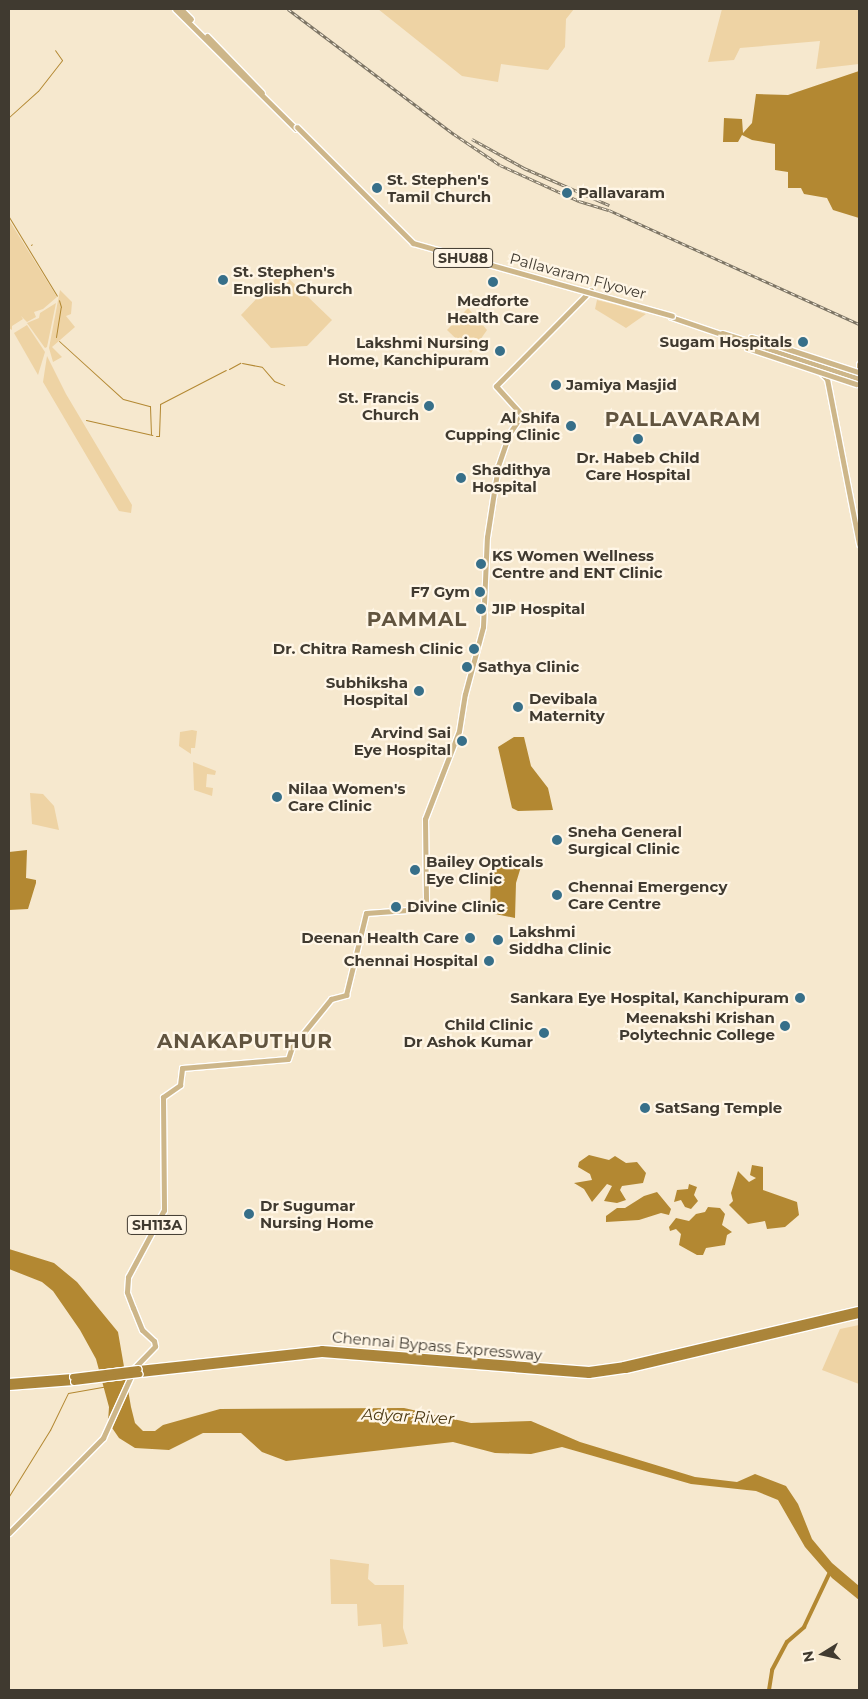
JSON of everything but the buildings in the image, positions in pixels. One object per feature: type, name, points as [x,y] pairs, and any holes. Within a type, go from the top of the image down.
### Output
[{"type":"highway","name":"Chennai Bypass Expressway","points":[[843,1317],[859,1310]]},
{"type":"highway","name":"Chennai Bypass Expressway","points":[[9,1387],[322,1349],[567,1369],[612,1370],[826,1320],[859,1316]]},
{"type":"highway","name":"Chennai Bypass Expressway","points":[[9,1382],[74,1379]]},
{"type":"main road","points":[[171,9],[193,30],[198,30]]},
{"type":"main road","name":"SHU88","points":[[175,9],[295,127]]},
{"type":"main road","name":"Pallavaram Flyover","points":[[181,9],[287,116],[295,127],[395,231],[417,246],[675,317]]},
{"type":"main road","points":[[431,906],[422,906],[427,896],[424,827],[457,739],[465,694],[481,635],[489,521],[502,453],[509,434],[522,415],[496,386],[591,290]]},
{"type":"main road","name":"SHU88","points":[[675,317],[730,334],[740,339],[797,353],[829,366],[858,383]]},
{"type":"main road","name":"SHU88","points":[[675,317],[816,367],[829,366],[859,373]]},
{"type":"main road","points":[[858,383],[747,348],[740,339],[751,337],[859,373]]},
{"type":"main road","points":[[859,364],[859,373]]},
{"type":"main road","points":[[829,366],[834,418]]},
{"type":"main road","points":[[816,367],[827,378],[859,544]]},
{"type":"main road","points":[[858,383],[853,377],[859,373]]},
{"type":"main road","name":"SH113A","points":[[9,1533],[104,1436],[135,1368],[155,1346],[154,1340],[142,1330],[127,1292],[128,1277],[164,1210],[163,1096],[180,1085],[182,1068],[288,1059],[292,1047],[331,999],[346,995],[366,913],[408,910],[422,906]]},
{"type":"shaded area","points":[[378,9],[574,9],[566,19],[565,47],[548,70],[501,64],[498,82],[462,76]]},
{"type":"shaded area","points":[[722,9],[859,9],[859,64],[816,69],[820,41],[740,48],[734,60],[708,62]]},
{"type":"shaded area","points":[[9,220],[57,297],[43,309],[34,312],[36,317],[27,322],[21,316],[23,319],[12,326],[12,330],[9,328]]},
{"type":"shaded area","points":[[282,272],[332,320],[307,346],[271,348],[241,315]]},
{"type":"shaded area","points":[[60,290],[72,302],[71,314],[66,316],[75,327],[52,347],[62,357],[53,362],[49,348]]},
{"type":"shaded area","points":[[597,300],[646,314],[626,328],[595,309]]},
{"type":"shaded area","points":[[56,303],[47,347],[45,348],[27,323],[39,318],[40,313]]},
{"type":"shaded area","points":[[468,308],[487,330],[471,353],[447,330]]},
{"type":"shaded area","points":[[27,325],[45,352],[38,375],[14,333]]},
{"type":"shaded area","points":[[47,356],[66,394],[132,505],[131,513],[119,511],[43,382]]},
{"type":"shaded area","points":[[197,731],[195,748],[191,748],[191,754],[179,746],[180,732]]},
{"type":"shaded area","points":[[193,762],[216,771],[215,775],[207,774],[206,787],[213,788],[212,796],[194,790]]},
{"type":"shaded area","points":[[30,793],[43,794],[54,806],[59,830],[32,824]]},
{"type":"shaded area","points":[[859,1325],[859,1384],[822,1370],[840,1329]]},
{"type":"shaded area","points":[[330,1559],[369,1564],[368,1579],[375,1585],[404,1585],[403,1628],[408,1644],[383,1647],[381,1624],[358,1626],[357,1604],[331,1604]]},
{"type":"water","points":[[859,71],[859,218],[833,210],[827,198],[804,194],[801,188],[788,188],[788,172],[775,170],[775,144],[752,140],[742,135],[738,142],[723,142],[724,118],[742,119],[743,133],[752,123],[756,94],[788,95]]},
{"type":"water","points":[[514,737],[524,737],[531,766],[548,788],[553,810],[518,811],[512,808],[498,747]]},
{"type":"water","points":[[27,850],[26,878],[36,880],[36,883],[28,909],[9,910],[9,852]]},
{"type":"water","points":[[491,859],[523,860],[516,883],[515,918],[490,913]]},
{"type":"water","points":[[589,1155],[609,1160],[615,1156],[626,1163],[637,1162],[646,1173],[643,1183],[622,1186],[620,1190],[626,1200],[617,1203],[604,1201],[612,1186],[607,1184],[592,1202],[584,1189],[574,1183],[592,1180],[590,1174],[578,1167],[579,1162]]},
{"type":"water","points":[[752,1165],[763,1167],[763,1190],[797,1202],[799,1215],[785,1227],[767,1229],[765,1221],[748,1224],[729,1205],[733,1201],[731,1193],[738,1171],[749,1182],[756,1178],[750,1175]]},
{"type":"water","points":[[689,1184],[697,1187],[694,1195],[698,1201],[691,1209],[685,1207],[681,1200],[674,1202],[677,1190],[688,1189]]},
{"type":"water","points":[[657,1192],[671,1209],[669,1215],[661,1213],[639,1220],[606,1222],[606,1216],[617,1208],[625,1208],[644,1196]]},
{"type":"water","points":[[708,1207],[720,1208],[725,1214],[722,1225],[732,1232],[727,1235],[725,1245],[706,1248],[703,1255],[697,1255],[679,1245],[681,1234],[676,1229],[670,1231],[669,1227],[676,1218],[689,1221],[696,1214],[705,1212]]},
{"type":"water","name":"Adyar River","points":[[9,1249],[54,1263],[77,1282],[118,1332],[135,1423],[143,1431],[155,1431],[163,1425],[220,1409],[404,1408],[471,1423],[531,1421],[580,1442],[695,1477],[737,1482],[755,1474],[786,1486],[798,1504],[812,1539],[832,1563],[859,1586],[859,1600],[832,1578],[805,1547],[778,1500],[756,1491],[691,1484],[562,1447],[531,1454],[495,1453],[453,1442],[286,1461],[262,1452],[241,1433],[203,1433],[169,1450],[135,1448],[119,1438],[108,1422],[109,1407],[96,1359],[80,1330],[53,1291],[42,1282],[9,1269]]},
{"type":"waterway","points":[[9,117],[38,91],[62,60],[55,50]]},
{"type":"waterway","points":[[9,217],[57,296]]},
{"type":"waterway","points":[[56,337],[61,307],[59,300]]},
{"type":"waterway","points":[[59,341],[123,399],[150,406],[151,434]]},
{"type":"waterway","points":[[229,369],[240,363]]},
{"type":"waterway","points":[[242,363],[262,367],[274,381],[284,385]]},
{"type":"waterway","points":[[156,436],[159,436],[160,404],[226,370]]},
{"type":"waterway","points":[[86,420],[152,435]]},
{"type":"waterway","points":[[9,1496],[50,1430],[68,1393],[103,1387]]},
{"type":"waterway","points":[[769,1690],[772,1670],[787,1642],[804,1627],[831,1570]]},
{"type":"railway","points":[[288,9],[454,134],[500,165],[579,201],[609,210],[859,324]]},
{"type":"railway","points":[[472,139],[524,168],[609,205]]},
{"type":"place","name":"St. Stephen's Tamil Church","points":[[377,188]]},
{"type":"place","name":"Pallavaram","points":[[567,193]]},
{"type":"place","name":"St. Stephen's English Church","points":[[223,280]]},
{"type":"place","name":"Medforte Health Care","points":[[493,282]]},
{"type":"place","name":"Sugam Hospitals","points":[[803,342]]},
{"type":"place","name":"Lakshmi Nursing Home, Kanchipuram","points":[[500,351]]},
{"type":"place","name":"Jamiya Masjid","points":[[556,385]]},
{"type":"place","name":"St. Francis Church","points":[[429,406]]},
{"type":"place","name":"Al Shifa Cupping Clinic","points":[[571,426]]},
{"type":"place","name":"Dr. Habeb Child Care Hospital","points":[[638,439]]},
{"type":"place","name":"Shadithya Hospital","points":[[461,478]]},
{"type":"place","name":"KS Women Wellness Centre and ENT Clinic","points":[[481,564]]},
{"type":"place","name":"F7 Gym","points":[[480,592]]},
{"type":"place","name":"JIP Hospital","points":[[481,609]]},
{"type":"place","name":"Dr. Chitra Ramesh Clinic","points":[[474,649]]},
{"type":"place","name":"Sathya Clinic","points":[[467,667]]},
{"type":"place","name":"Subhiksha Hospital","points":[[419,691]]},
{"type":"place","name":"Devibala Maternity","points":[[518,707]]},
{"type":"place","name":"Arvind Sai Eye Hospital","points":[[462,741]]},
{"type":"place","name":"Nilaa Women's Care Clinic","points":[[277,797]]},
{"type":"place","name":"Sneha General Surgical Clinic","points":[[557,840]]},
{"type":"place","name":"Bailey Opticals Eye Clinic","points":[[415,870]]},
{"type":"place","name":"Chennai Emergency Care Centre","points":[[557,895]]},
{"type":"place","name":"Divine Clinic","points":[[396,907]]},
{"type":"place","name":"Deenan Health Care","points":[[470,938]]},
{"type":"place","name":"Lakshmi Siddha Clinic","points":[[498,940]]},
{"type":"place","name":"Chennai Hospital","points":[[489,961]]},
{"type":"place","name":"Sankara Eye Hospital, Kanchipuram","points":[[800,998]]},
{"type":"place","name":"Meenakshi Krishan Polytechnic College","points":[[785,1026]]},
{"type":"place","name":"Child Clinic Dr Ashok Kumar","points":[[544,1033]]},
{"type":"place","name":"SatSang Temple","points":[[645,1108]]},
{"type":"place","name":"Dr Sugumar Nursing Home","points":[[249,1214]]},
{"type":"district","name":"PALLAVARAM","points":[[683,419]]},
{"type":"district","name":"PAMMAL","points":[[417,619]]},
{"type":"district","name":"ANAKAPUTHUR","points":[[245,1041]]}]
